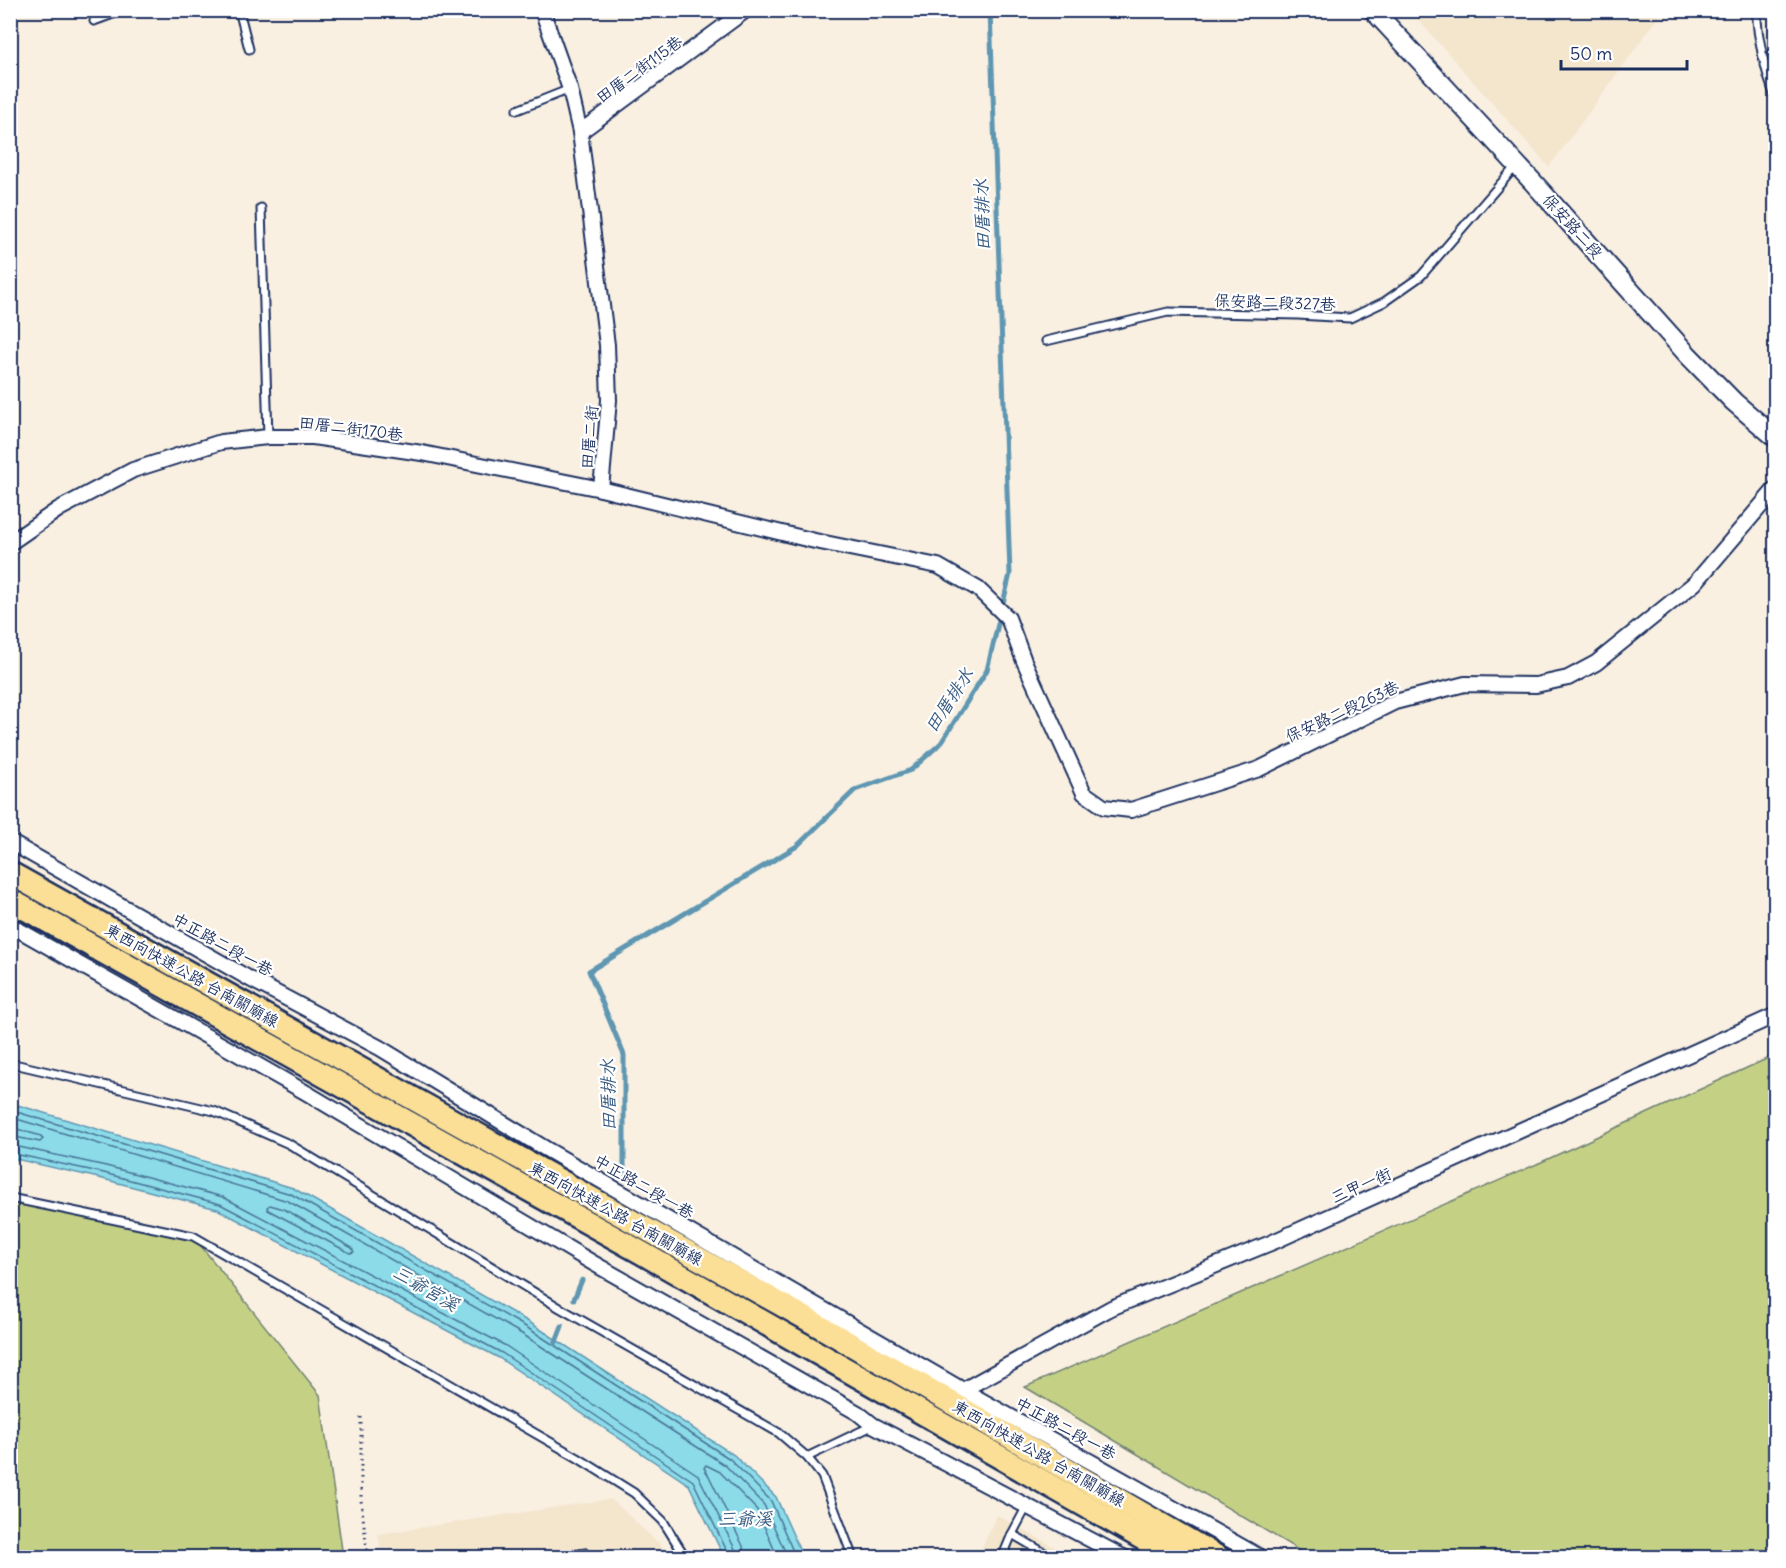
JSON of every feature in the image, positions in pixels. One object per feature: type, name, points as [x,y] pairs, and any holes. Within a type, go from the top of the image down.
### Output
[{"type":"highway","name":"東西向快速公路 台南關廟線","points":[[10,873],[807,1319],[1219,1557]]},
{"type":"highway","name":"東西向快速公路 台南關廟線","points":[[10,900],[622,1242],[1177,1557]]},
{"type":"street","name":"田厝二街","points":[[542,10],[570,89],[580,132],[607,345],[609,400],[601,489],[815,541],[938,566],[978,589],[1003,613]]},
{"type":"street","name":"田厝二街115巷","points":[[580,132],[746,10]]},
{"type":"street","name":"保安路二段","points":[[1373,10],[1517,165],[1688,355],[1734,402],[1776,438]]},
{"type":"street","name":"田厝二街170巷","points":[[10,543],[59,509],[133,470],[221,442],[268,437],[313,437],[422,453],[601,489]]},
{"type":"street","name":"保安路二段263巷","points":[[1003,613],[1084,793],[1104,807],[1131,810],[1258,768],[1395,702],[1465,684],[1536,685],[1568,678],[1596,663],[1695,583],[1776,488]]},
{"type":"street","name":"中正路二段一巷","points":[[10,842],[250,979],[380,1048],[546,1149],[963,1390],[1262,1557]]},
{"type":"street","points":[[10,925],[305,1092],[592,1263],[858,1413],[873,1425],[1125,1557]]},
{"type":"street","name":"三甲一街","points":[[963,1390],[1111,1308],[1274,1242],[1776,1015]]},
{"type":"lane","points":[[94,21],[124,10]]},
{"type":"lane","points":[[239,10],[249,49]]},
{"type":"lane","points":[[1756,10],[1757,32],[1765,73],[1776,100]]},
{"type":"lane","points":[[517,110],[570,89]]},
{"type":"lane","name":"保安路二段327巷","points":[[1046,342],[1168,312],[1350,318],[1384,302],[1421,276],[1517,165]]},
{"type":"lane","points":[[261,208],[268,437]]},
{"type":"lane","points":[[10,1063],[214,1111],[289,1144],[561,1308],[779,1432],[807,1457],[822,1476],[853,1557]]},
{"type":"lane","points":[[10,1198],[193,1236],[634,1493],[663,1521],[686,1557]]},
{"type":"lane","points":[[807,1457],[873,1425]]},
{"type":"lane","points":[[1002,1557],[1027,1506]]},
{"type":"lane","points":[[1012,1534],[1053,1557]]},
{"type":"path","points":[[361,1417],[361,1500],[368,1557]]},
{"type":"shaded area","points":[[1468,10],[1663,11],[1549,167],[1413,14]]},
{"type":"shaded area","points":[[611,1499],[668,1552],[670,1557],[382,1557],[378,1534]]},
{"type":"shaded area","points":[[997,1515],[1072,1557],[977,1558]]},
{"type":"green space","points":[[1775,1055],[1775,1557],[1310,1557],[1025,1387],[1537,1164]]},
{"type":"green space","points":[[10,1198],[193,1236],[320,1395],[343,1557],[11,1557]]},
{"type":"water","name":"三爺溪","points":[[11,1103],[293,1188],[529,1322],[734,1455],[776,1497],[803,1557],[724,1557],[689,1485],[499,1358],[217,1209],[11,1158]]},
{"type":"building","points":[[586,1548],[598,1558],[520,1558]]},
{"type":"waterway","name":"田厝排水","points":[[624,1173],[624,1055],[589,971],[797,846],[855,790],[911,770],[941,743],[987,670],[1010,574],[990,10]]},
{"type":"waterway","name":"田厝排水","points":[[574,1299],[582,1280]]},
{"type":"waterway","name":"田厝排水","points":[[555,1344],[562,1326]]},
{"type":"water label","name":"三爺宮溪","points":[[426,1288]]}]
